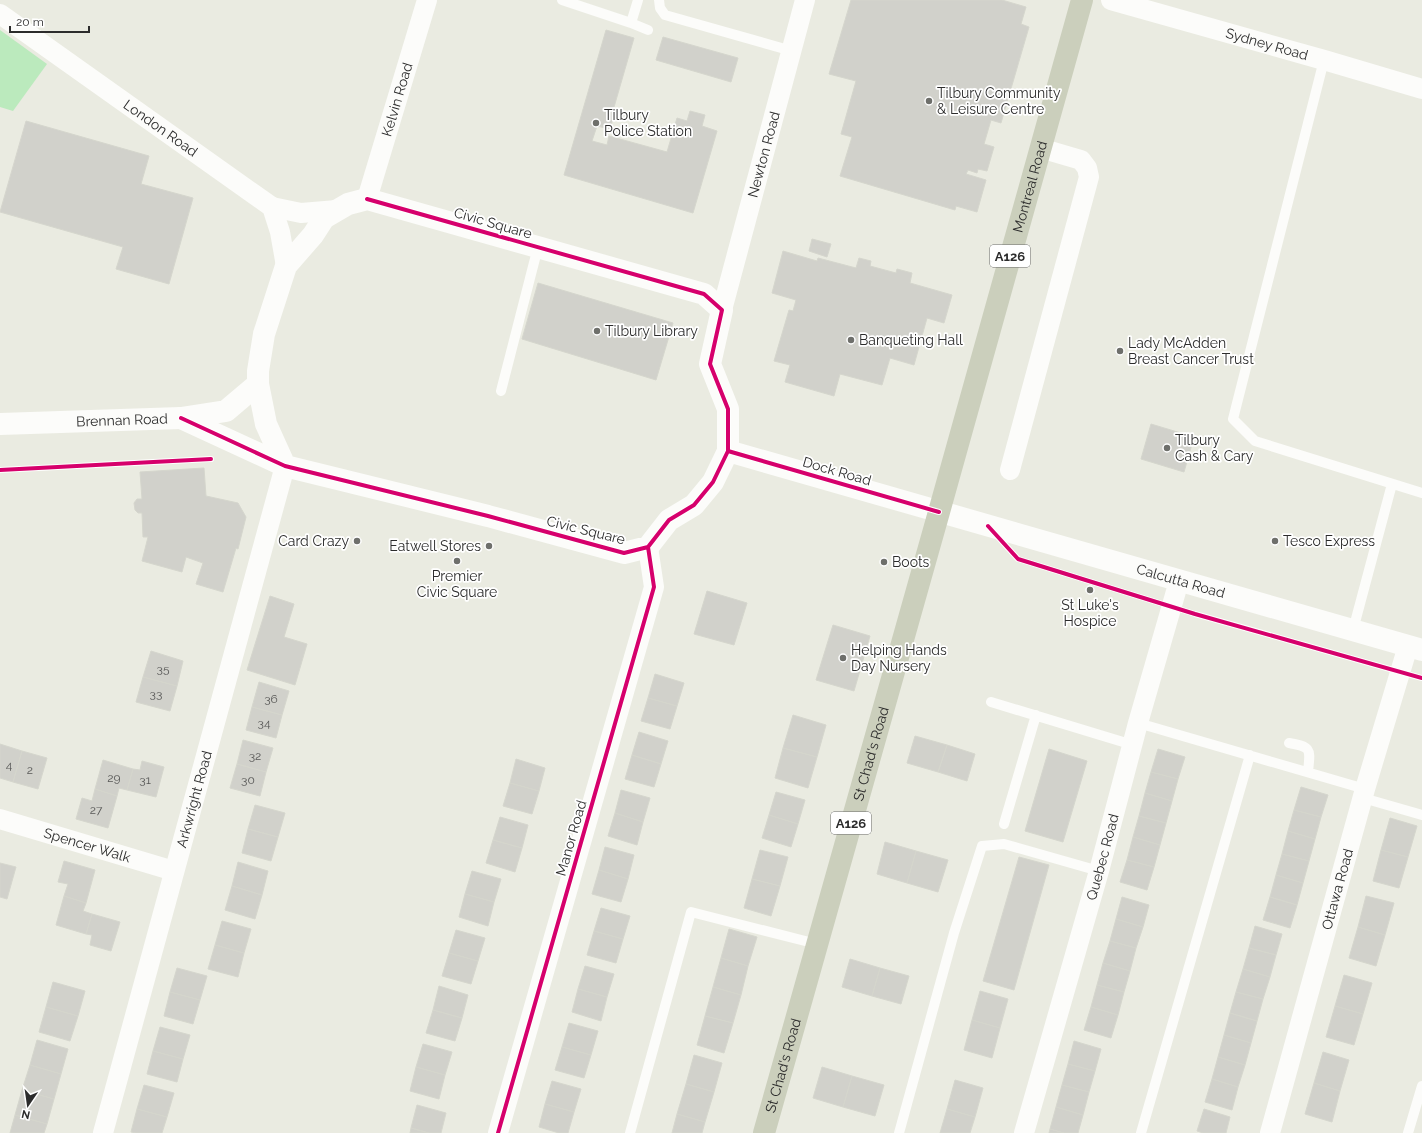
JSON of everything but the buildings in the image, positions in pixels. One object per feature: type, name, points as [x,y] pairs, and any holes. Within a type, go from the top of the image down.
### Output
[{"type":"main road","name":"Montreal Road","points":[[939,512],[1082,0]]},
{"type":"main road","name":"St Chad's Road","points":[[764,1133],[939,512]]},
{"type":"street","name":"Kelvin Road","points":[[367,200],[427,0]]},
{"type":"street","name":"Newton Road","points":[[722,310],[805,0]]},
{"type":"street","name":"Sydney Road","points":[[1111,0],[1422,89]]},
{"type":"street","name":"London Road","points":[[0,14],[272,207]]},
{"type":"street","points":[[1010,470],[1089,177],[1087,168],[1081,160],[1040,148]]},
{"type":"street","name":"Civic Square","points":[[648,547],[624,553],[488,516],[285,466],[266,424],[258,384],[258,370],[264,334],[286,266],[313,235],[324,218],[348,204],[367,200],[704,294],[722,310]]},
{"type":"street","points":[[286,266],[280,232],[272,207],[301,213],[337,210]]},
{"type":"street","points":[[648,547],[669,520],[694,505],[713,482],[728,451],[728,410],[710,364],[722,310]]},
{"type":"street","name":"Brennan Road","points":[[0,424],[181,418],[226,411],[258,384]]},
{"type":"street","points":[[181,418],[285,466]]},
{"type":"street","name":"Dock Road","points":[[728,451],[939,512]]},
{"type":"street","name":"Arkwright Road","points":[[103,1133],[285,466]]},
{"type":"street","name":"Calcutta Road","points":[[939,512],[1415,648]]},
{"type":"street","name":"Manor Road","points":[[498,1133],[654,587],[648,547]]},
{"type":"street","name":"Quebec Road","points":[[1024,1133],[1099,871],[1138,723],[1179,581]]},
{"type":"street","name":"Ottawa Road","points":[[1270,1133],[1364,793],[1415,648]]},
{"type":"street","name":"Spencer Walk","points":[[0,819],[174,871]]},
{"type":"lane","points":[[562,0],[648,30]]},
{"type":"lane","points":[[631,24],[638,0]]},
{"type":"lane","points":[[659,0],[660,8],[665,15],[792,52]]},
{"type":"lane","points":[[1324,60],[1233,419],[1255,441],[1422,493]]},
{"type":"lane","points":[[500,391],[538,247]]},
{"type":"lane","points":[[1353,630],[1392,484]]},
{"type":"lane","points":[[992,702],[1133,745]]},
{"type":"lane","points":[[1004,824],[1036,716]]},
{"type":"lane","points":[[1138,723],[1308,772],[1422,815]]},
{"type":"lane","points":[[1289,743],[1304,745],[1309,750],[1308,772]]},
{"type":"lane","points":[[1141,1133],[1250,755]]},
{"type":"lane","points":[[899,1133],[954,933],[982,846],[1004,844],[1099,871]]},
{"type":"lane","points":[[630,1133],[691,912],[817,944]]},
{"type":"lane","points":[[1408,1133],[1422,1086]]},
{"type":"green space","points":[[0,30],[47,64],[13,111],[0,107]]},
{"type":"cycle path","points":[[181,418],[285,466],[488,516],[624,553],[648,547],[669,520],[694,505],[713,482],[728,451],[728,409],[710,364],[722,310],[704,294],[367,199]]},
{"type":"cycle path","points":[[728,451],[939,512]]},
{"type":"cycle path","points":[[0,470],[211,459]]},
{"type":"cycle path","points":[[988,526],[1018,559],[1195,614],[1422,678]]},
{"type":"cycle path","points":[[498,1133],[654,587],[648,547]]},
{"type":"place","name":"Tilbury Community & Leisure Centre","points":[[929,101]]},
{"type":"place","name":"Tilbury Police Station","points":[[596,123]]},
{"type":"place","name":"Tilbury Library","points":[[597,331]]},
{"type":"place","name":"Banqueting Hall","points":[[851,340]]},
{"type":"place","name":"Lady McAdden Breast Cancer Trust","points":[[1120,351]]},
{"type":"place","name":"Tilbury Cash & Cary","points":[[1167,448]]},
{"type":"place","name":"Card Crazy","points":[[357,541]]},
{"type":"place","name":"Tesco Express","points":[[1275,541]]},
{"type":"place","name":"Eatwell Stores","points":[[489,546]]},
{"type":"place","name":"Premier Civic Square","points":[[457,561]]},
{"type":"place","name":"Boots","points":[[884,562]]},
{"type":"place","name":"St Luke's Hospice","points":[[1090,590]]},
{"type":"place","name":"Helping Hands Day Nursery","points":[[843,658]]}]
